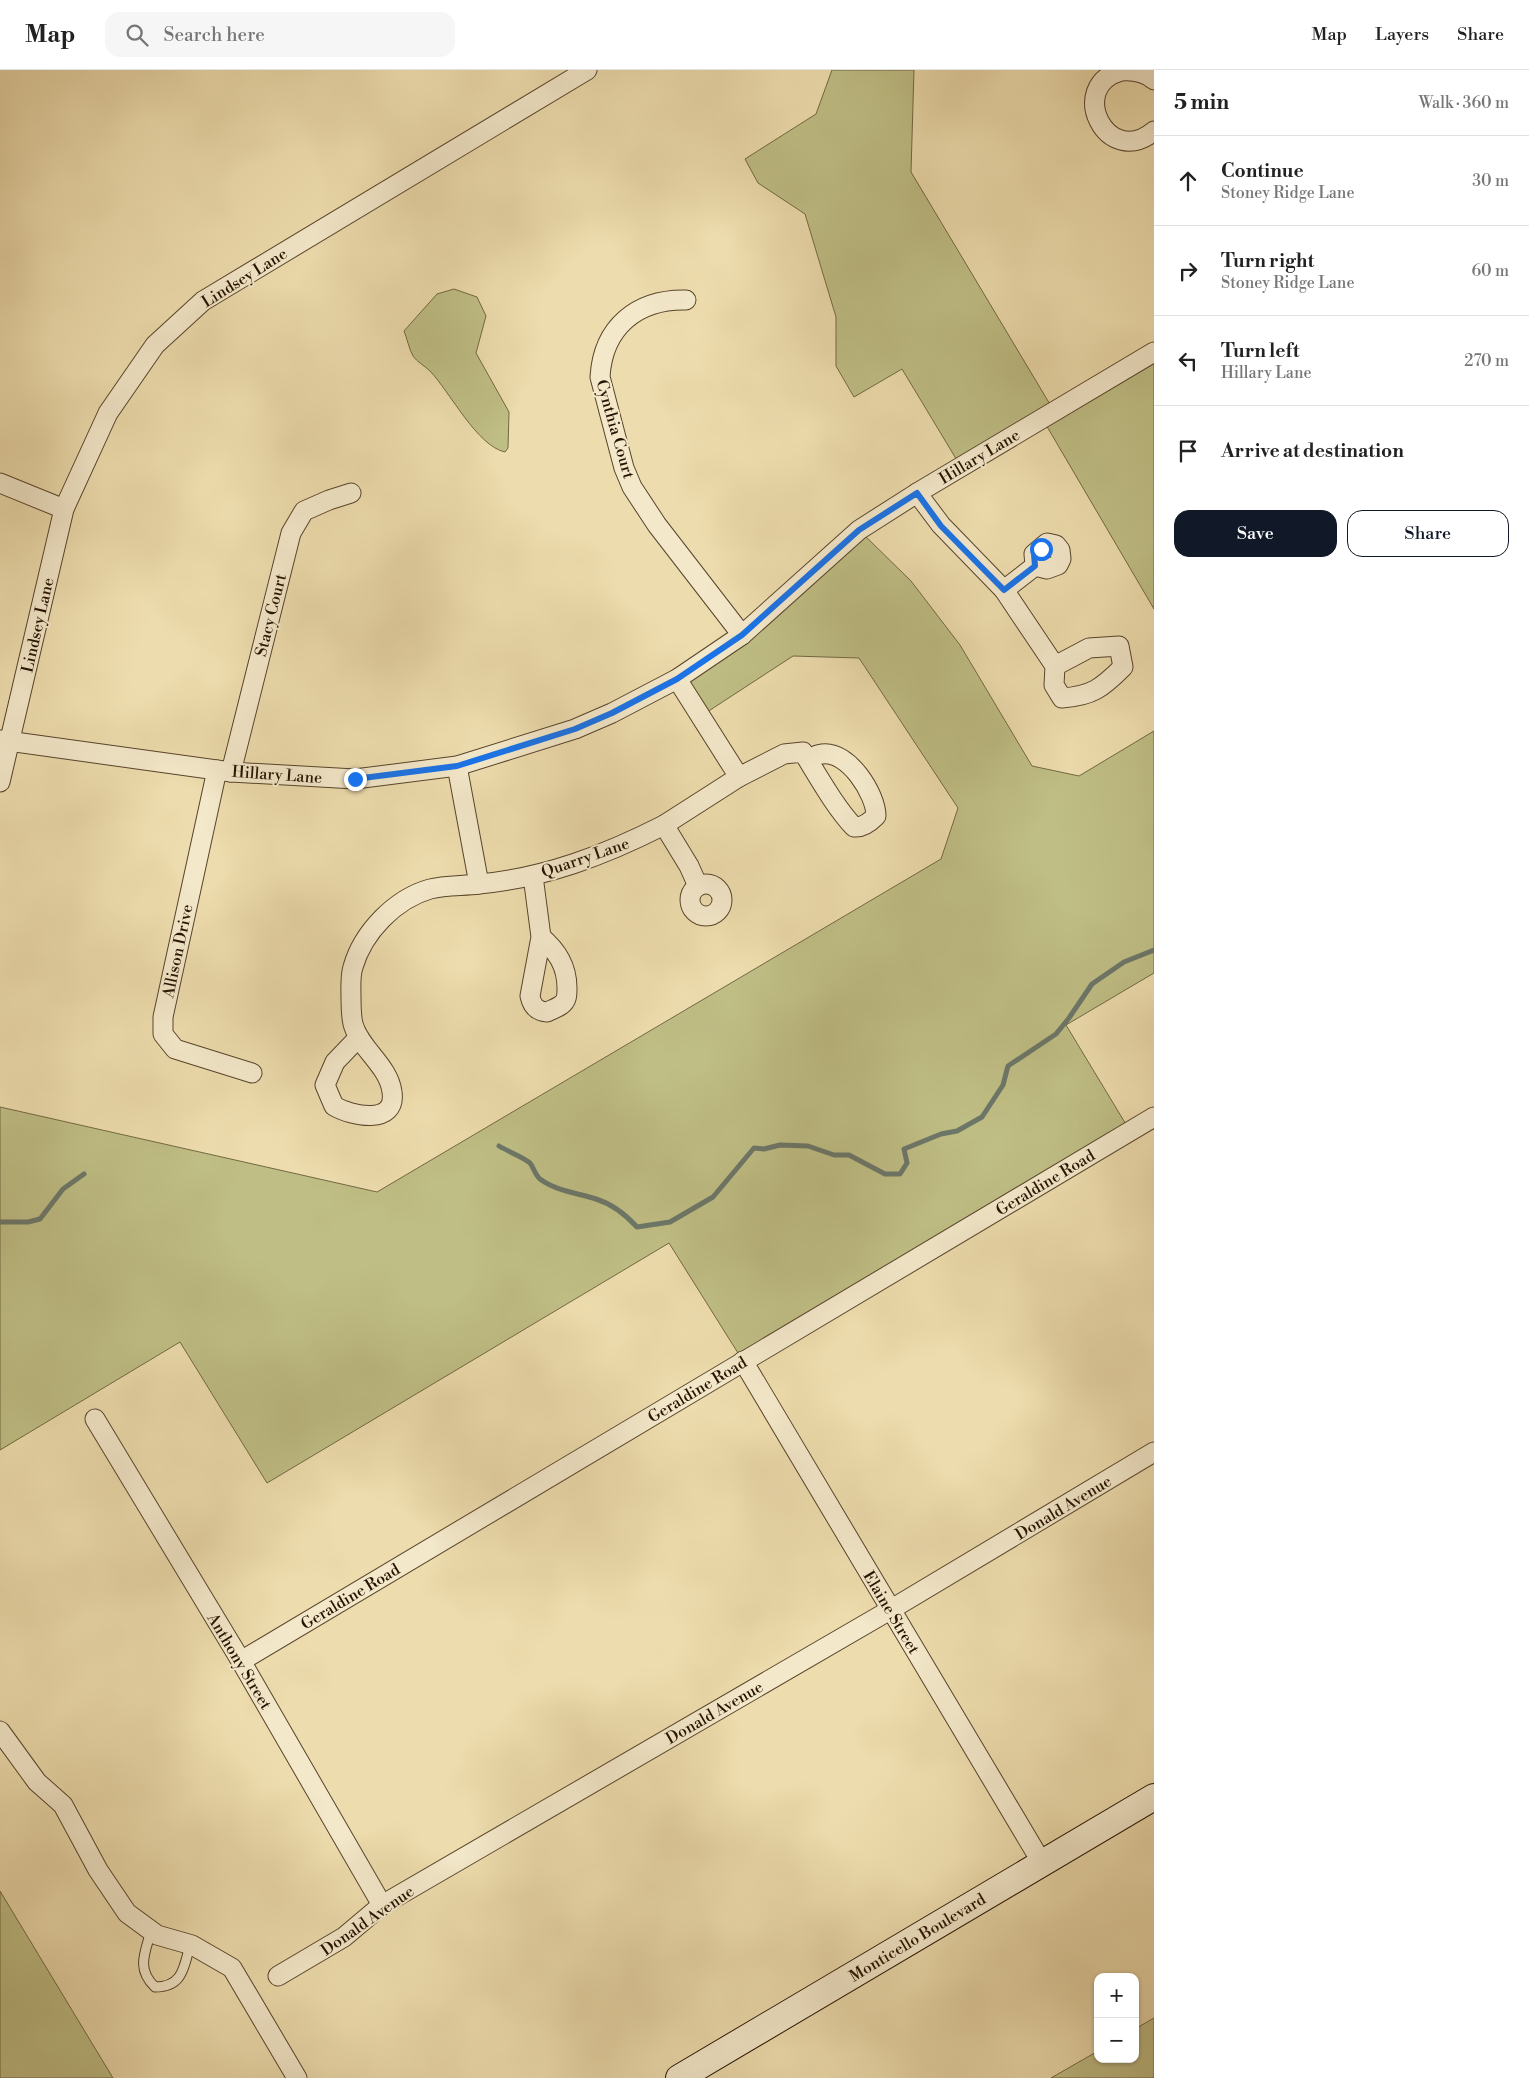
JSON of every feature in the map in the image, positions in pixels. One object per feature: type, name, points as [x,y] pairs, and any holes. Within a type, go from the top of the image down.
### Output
[{"type":"main road","name":"Monticello Boulevard","points":[[679,2078],[1154,1797]]},
{"type":"street","name":"Lindsey Lane","points":[[0,782],[5,741],[64,509],[108,413],[155,345],[203,300],[587,70]]},
{"type":"street","points":[[1153,135],[1134,140],[1116,138],[1101,126],[1095,114],[1094,104],[1102,84],[1116,73],[1137,71],[1147,74],[1154,80]]},
{"type":"street","name":"Cynthia Court","points":[[686,300],[669,299],[634,312],[612,333],[601,362],[600,377],[624,468],[632,487],[657,525],[742,635]]},
{"type":"street","name":"Hillary Lane","points":[[5,741],[224,771],[355,779],[457,766],[575,729],[612,713],[677,679],[742,635],[859,530],[917,493],[1154,352]]},
{"type":"street","points":[[0,483],[64,509]]},
{"type":"street","name":"Stacy Court","points":[[224,771],[290,533],[304,511],[351,493]]},
{"type":"street","points":[[917,493],[941,526],[1004,590],[1055,666]]},
{"type":"street","points":[[1004,590],[1035,566]]},
{"type":"street","points":[[677,679],[739,777]]},
{"type":"street","name":"Quarry Lane","points":[[359,1037],[353,1023],[351,1006],[352,968],[371,932],[403,900],[430,889],[508,881],[533,876],[591,859],[626,845],[664,825],[739,777],[784,754],[803,752],[808,760]]},
{"type":"street","points":[[457,766],[479,884]]},
{"type":"street","name":"Allison Drive","points":[[224,771],[163,1017],[163,1034],[175,1049],[252,1073]]},
{"type":"street","points":[[664,825],[689,866],[698,886]]},
{"type":"street","name":"Quarry Lane","points":[[533,876],[541,937]]},
{"type":"street","name":"Geraldine Road","points":[[241,1661],[1154,1117]]},
{"type":"street","name":"Elaine Street","points":[[743,1361],[1042,1863]]},
{"type":"street","name":"Anthony Street","points":[[95,1419],[241,1661],[382,1905]]},
{"type":"street","name":"Donald Avenue","points":[[278,1976],[344,1937],[382,1905],[890,1610],[1154,1452]]},
{"type":"street","points":[[0,1732],[37,1782],[63,1805],[98,1870],[127,1913],[157,1935],[190,1945],[232,1968],[297,2078]]},
{"type":"lane","points":[[151,1930],[143,1968],[146,1979],[155,1987],[166,1987],[184,1971],[190,1945]]},
{"type":"shaded area","points":[[832,70],[914,70],[911,172],[1054,411],[1154,352],[1154,609],[1042,418],[961,467],[902,369],[854,397],[836,366],[836,317],[805,214],[758,183],[745,159],[816,114]]},
{"type":"shaded area","points":[[454,289],[477,297],[486,316],[476,353],[509,412],[508,448],[505,452],[484,440],[464,417],[438,380],[413,356],[404,331],[437,294]]},
{"type":"shaded area","points":[[859,530],[911,581],[960,645],[1032,766],[1079,776],[1154,731],[1154,973],[1066,1025],[1130,1131],[743,1361],[669,1243],[267,1483],[180,1342],[0,1450],[0,1107],[377,1192],[941,859],[958,808],[859,658],[793,656],[701,716],[677,679]]},
{"type":"shaded area","points":[[0,1891],[113,2078],[0,2078]]},
{"type":"shaded area","points":[[1154,2018],[1154,2078],[1051,2078],[1094,2053],[1094,2063],[1139,2063],[1139,2027]]},
{"type":"waterway","points":[[499,1146],[528,1161],[538,1177],[546,1183],[607,1204],[623,1214],[637,1227],[670,1222],[713,1197],[754,1148],[764,1149],[780,1145],[808,1146],[834,1155],[849,1155],[885,1174],[900,1174],[907,1163],[904,1149],[941,1134],[957,1131],[982,1117],[1003,1085],[1008,1066],[1056,1034],[1092,984],[1124,962],[1154,950]]},
{"type":"waterway","points":[[0,1222],[28,1222],[40,1219],[63,1189],[84,1174]]},
{"type":"route","points":[[355,779],[457,766],[575,729],[612,713],[677,679],[742,635],[859,530],[917,493],[941,526],[973,556],[1004,590],[1035,566],[1034,554],[1041,549]]}]
